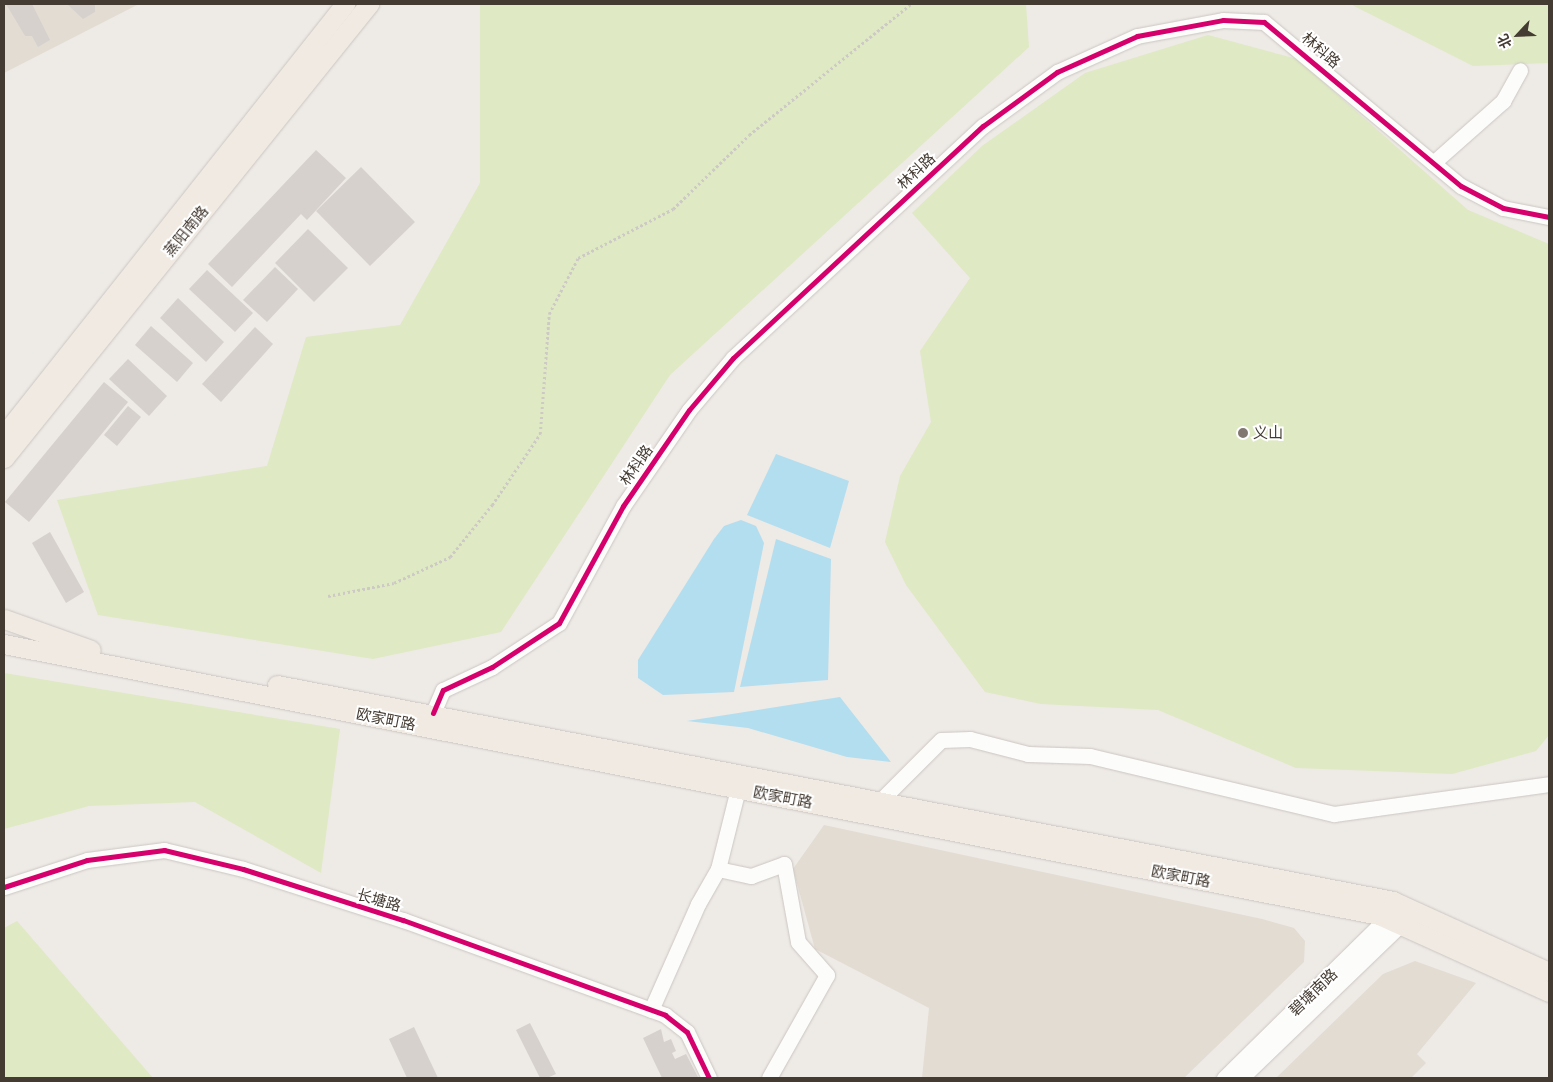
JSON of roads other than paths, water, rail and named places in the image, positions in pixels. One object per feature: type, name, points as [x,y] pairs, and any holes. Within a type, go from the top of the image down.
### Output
[{"type":"main road","name":"蒸阳南路","points":[[4,435],[345,4]]},
{"type":"main road","name":"蒸阳南路","points":[[4,458],[369,4]]},
{"type":"main road","points":[[4,619],[91,650]]},
{"type":"main road","name":"欧家町路","points":[[4,633],[434,713],[881,800],[1401,914],[1549,972]]},
{"type":"main road","name":"欧家町路","points":[[4,644],[738,789],[1401,914],[1549,992]]},
{"type":"street","name":"林科路","points":[[434,713],[443,690],[492,667],[559,623],[623,506],[689,410],[732,358],[983,126],[1057,72],[1137,36],[1223,20],[1264,22],[1461,186],[1503,208],[1549,217]]},
{"type":"street","points":[[1433,163],[1503,100],[1520,70]]},
{"type":"street","points":[[881,800],[941,740],[970,739],[1028,754],[1090,756],[1334,814],[1549,784]]},
{"type":"street","points":[[651,1010],[698,904],[718,869],[738,789]]},
{"type":"street","name":"长塘路","points":[[4,887],[87,860],[164,850],[403,920],[651,1010],[687,1032],[709,1078]]},
{"type":"street","points":[[718,869],[751,876],[784,864],[798,942],[828,975],[776,1075]]},
{"type":"street","name":"碧塘南路","points":[[1224,1078],[1401,914]]},
{"type":"street","name":"碧塘南路","points":[[1241,1078],[1401,914]]},
{"type":"water","points":[[776,454],[849,481],[830,548],[747,515]]},
{"type":"water","points":[[741,520],[756,526],[764,543],[734,692],[663,695],[638,678],[638,660],[714,539],[724,526]]},
{"type":"water","points":[[776,539],[831,559],[828,680],[740,687]]},
{"type":"water","points":[[840,697],[891,762],[847,757],[748,728],[687,721]]},
{"type":"place","name":"义山","points":[[1243,433]]}]
